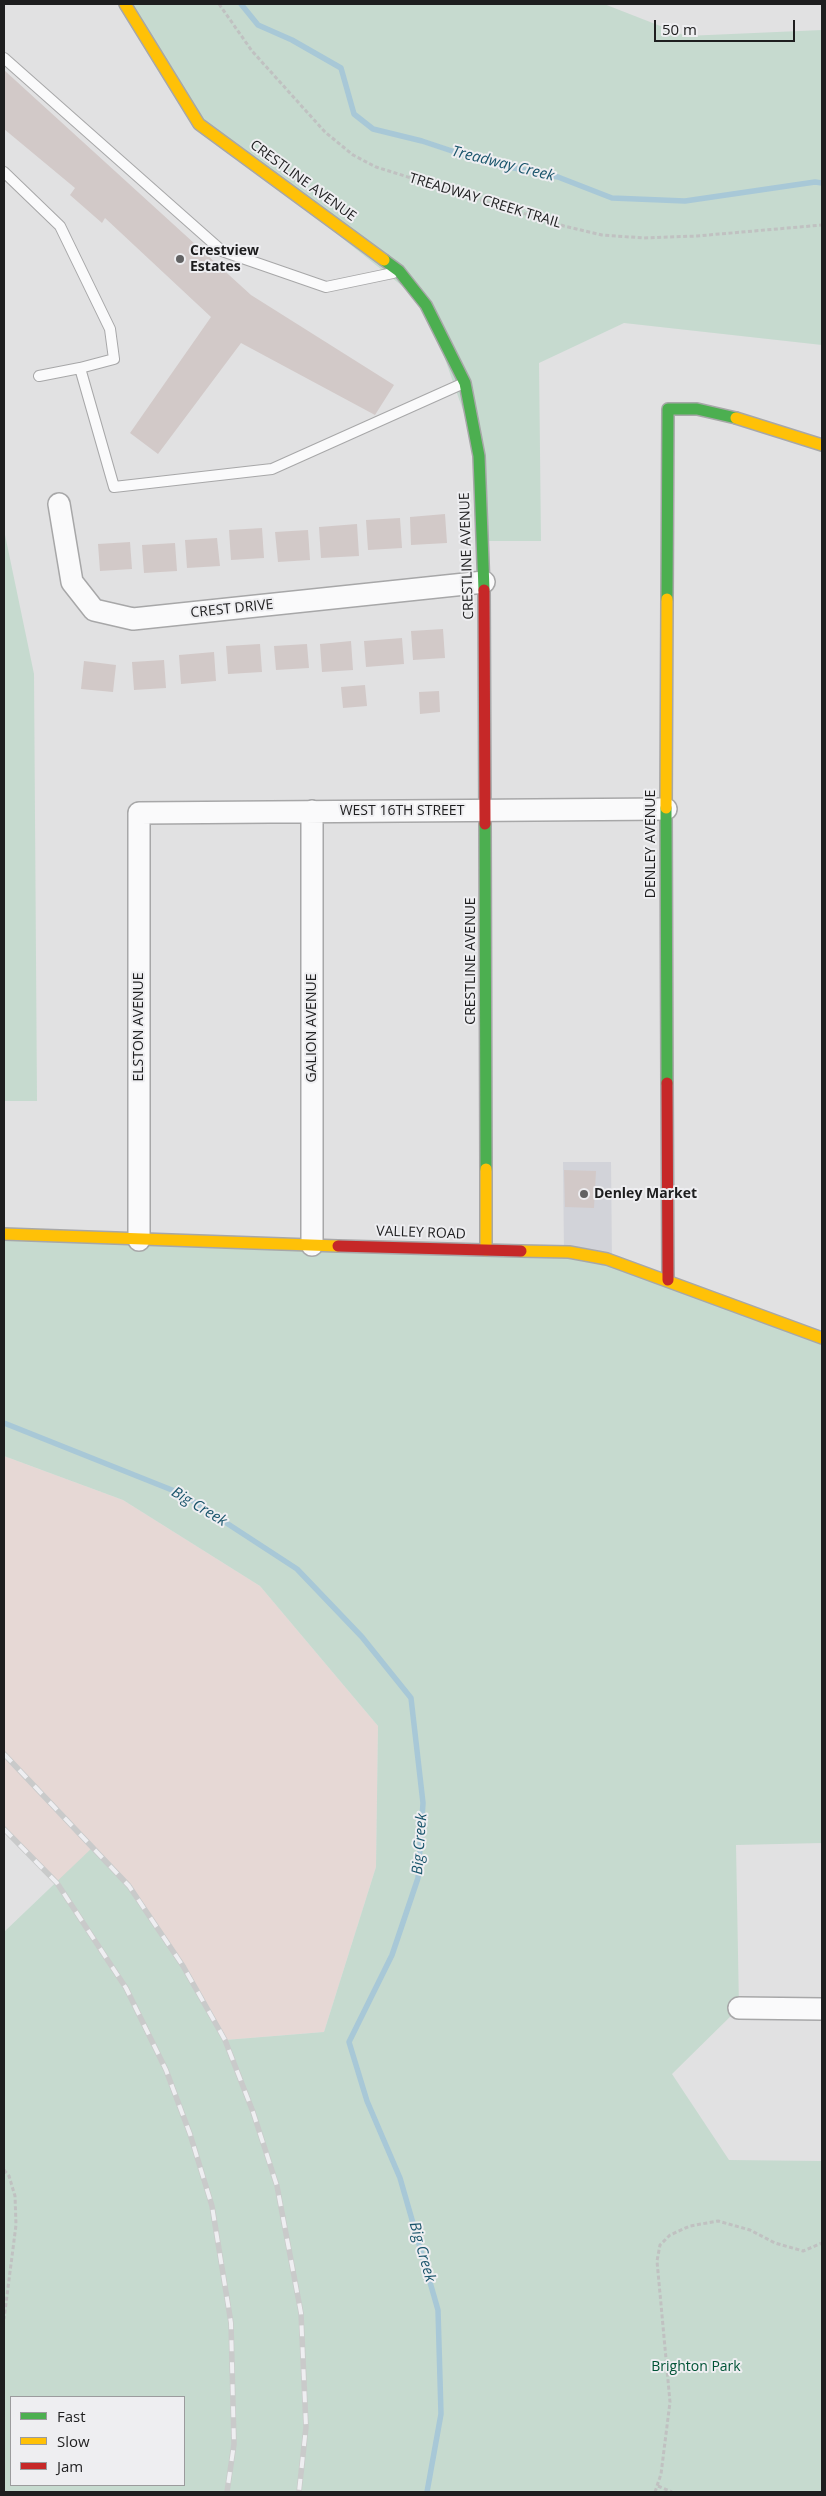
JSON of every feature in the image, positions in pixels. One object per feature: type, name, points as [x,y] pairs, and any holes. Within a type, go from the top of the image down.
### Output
[{"type":"street","name":"CRESTLINE AVENUE","points":[[125,4],[199,124],[399,271],[426,305],[465,383],[478,456],[484,582],[486,1250]]},
{"type":"street","name":"DENLEY AVENUE","points":[[668,1280],[666,810],[668,409],[696,409],[724,414],[822,445]]},
{"type":"street","name":"CREST DRIVE","points":[[59,504],[72,582],[94,610],[133,619],[484,582]]},
{"type":"street","name":"WEST 16TH STREET","points":[[139,813],[666,810]]},
{"type":"street","name":"GALION AVENUE","points":[[312,811],[312,1245]]},
{"type":"street","name":"ELSTON AVENUE","points":[[139,813],[139,1240]]},
{"type":"street","name":"VALLEY ROAD","points":[[4,1234],[139,1240],[569,1252],[608,1259],[822,1338]]},
{"type":"street","points":[[740,2008],[822,2009]]},
{"type":"lane","points":[[4,58],[222,251],[326,288],[399,271]]},
{"type":"lane","points":[[4,172],[60,226],[110,329],[114,359],[38,376]]},
{"type":"lane","points":[[80,368],[114,487],[272,469],[465,383]]},
{"type":"path","name":"TREADWAY CREEK TRAIL","points":[[219,4],[252,50],[297,103],[325,132],[353,155],[376,167],[564,226],[602,235],[644,238],[698,236],[822,225]]},
{"type":"path","points":[[4,2170],[9,2176],[15,2196],[16,2225],[4,2319]]},
{"type":"path","points":[[655,2492],[658,2486],[670,2402],[657,2261],[660,2245],[670,2235],[690,2226],[718,2221],[750,2230],[775,2243],[804,2251],[822,2243]]},
{"type":"path","points":[[658,2486],[672,2492]]},
{"type":"shaded area","points":[[563,1162],[611,1162],[612,1261],[564,1252]]},
{"type":"shaded area","points":[[4,1456],[123,1500],[260,1586],[378,1726],[376,1867],[324,2032],[225,2040],[183,1966],[129,1886],[93,1848],[57,1883],[4,1829]]},
{"type":"green space","points":[[125,4],[604,4],[686,36],[822,30],[822,345],[624,323],[539,363],[541,541],[482,541],[479,456],[426,305],[199,124]]},
{"type":"green space","points":[[4,530],[34,674],[37,1101],[4,1101]]},
{"type":"green space","name":"Brighton Park","points":[[4,1234],[569,1252],[822,1338],[822,1843],[736,1845],[739,2008],[672,2074],[729,2160],[822,2161],[822,2492],[4,2492],[4,1932],[93,1847],[129,1886],[183,1966],[225,2040],[324,2032],[376,1867],[378,1726],[260,1586],[123,1500],[4,1456]]},
{"type":"building","name":"Crestview Estates","points":[[4,70],[251,295],[394,385],[375,415],[241,343],[158,454],[130,433],[211,317],[105,218],[102,223],[70,195],[75,188],[4,129]]},
{"type":"building","points":[[445,514],[447,543],[411,545],[410,517]]},
{"type":"building","points":[[400,518],[402,548],[368,550],[366,520]]},
{"type":"building","points":[[357,524],[359,556],[321,558],[319,527]]},
{"type":"building","points":[[262,528],[264,558],[231,560],[229,530]]},
{"type":"building","points":[[308,530],[310,560],[278,562],[275,532]]},
{"type":"building","points":[[217,538],[220,566],[187,568],[185,540]]},
{"type":"building","points":[[130,542],[132,569],[100,571],[98,544]]},
{"type":"building","points":[[175,543],[177,571],[144,573],[142,545]]},
{"type":"building","points":[[443,629],[445,658],[413,660],[411,631]]},
{"type":"building","points":[[402,638],[404,664],[366,667],[364,641]]},
{"type":"building","points":[[351,641],[353,670],[322,672],[320,644]]},
{"type":"building","points":[[260,644],[262,672],[228,674],[226,646]]},
{"type":"building","points":[[307,644],[309,668],[276,670],[274,646]]},
{"type":"building","points":[[214,652],[216,681],[181,684],[179,655]]},
{"type":"building","points":[[164,660],[166,688],[134,690],[132,662]]},
{"type":"building","points":[[84,661],[116,665],[113,692],[81,689]]},
{"type":"building","points":[[365,685],[367,706],[343,708],[341,687]]},
{"type":"building","points":[[439,691],[440,712],[420,714],[419,692]]},
{"type":"building","points":[[564,1170],[596,1171],[594,1208],[565,1207]]},
{"type":"waterway","name":"Treadway Creek","points":[[241,4],[258,25],[292,40],[341,68],[354,114],[373,129],[422,141],[485,162],[558,177],[612,198],[685,201],[815,182],[822,183]]},
{"type":"waterway","name":"Big Creek","points":[[4,1423],[182,1494],[297,1569],[362,1637],[411,1698],[423,1803],[418,1878],[392,1955],[349,2042],[367,2101],[400,2178],[438,2310],[441,2414],[427,2492]]},
{"type":"railway","points":[[4,1754],[129,1886],[183,1966],[225,2040],[253,2112],[277,2186],[301,2313],[306,2427],[299,2492]]},
{"type":"railway","points":[[4,1829],[57,1883],[126,1988],[166,2070],[190,2134],[212,2206],[231,2323],[234,2444],[227,2492]]},
{"type":"traffic: fast","points":[[384,260],[399,271],[426,305],[465,383],[479,456],[484,590]]},
{"type":"traffic: fast","points":[[667,599],[668,409],[697,409],[736,418]]},
{"type":"traffic: fast","points":[[666,808],[667,1083]]},
{"type":"traffic: fast","points":[[485,824],[486,1169]]},
{"type":"traffic: slow","points":[[125,4],[199,124],[384,260]]},
{"type":"traffic: slow","points":[[736,418],[822,445]]},
{"type":"traffic: slow","points":[[666,808],[667,599]]},
{"type":"traffic: slow","points":[[486,1169],[486,1250]]},
{"type":"traffic: slow","points":[[4,1234],[338,1246]]},
{"type":"traffic: slow","points":[[521,1251],[569,1252],[607,1259],[822,1338]]},
{"type":"traffic: jam","points":[[484,590],[485,824]]},
{"type":"traffic: jam","points":[[667,1083],[668,1280]]},
{"type":"traffic: jam","points":[[338,1246],[521,1251]]},
{"type":"place","name":"Crestview Estates","points":[[180,259]]},
{"type":"place","name":"Denley Market","points":[[584,1194]]}]
